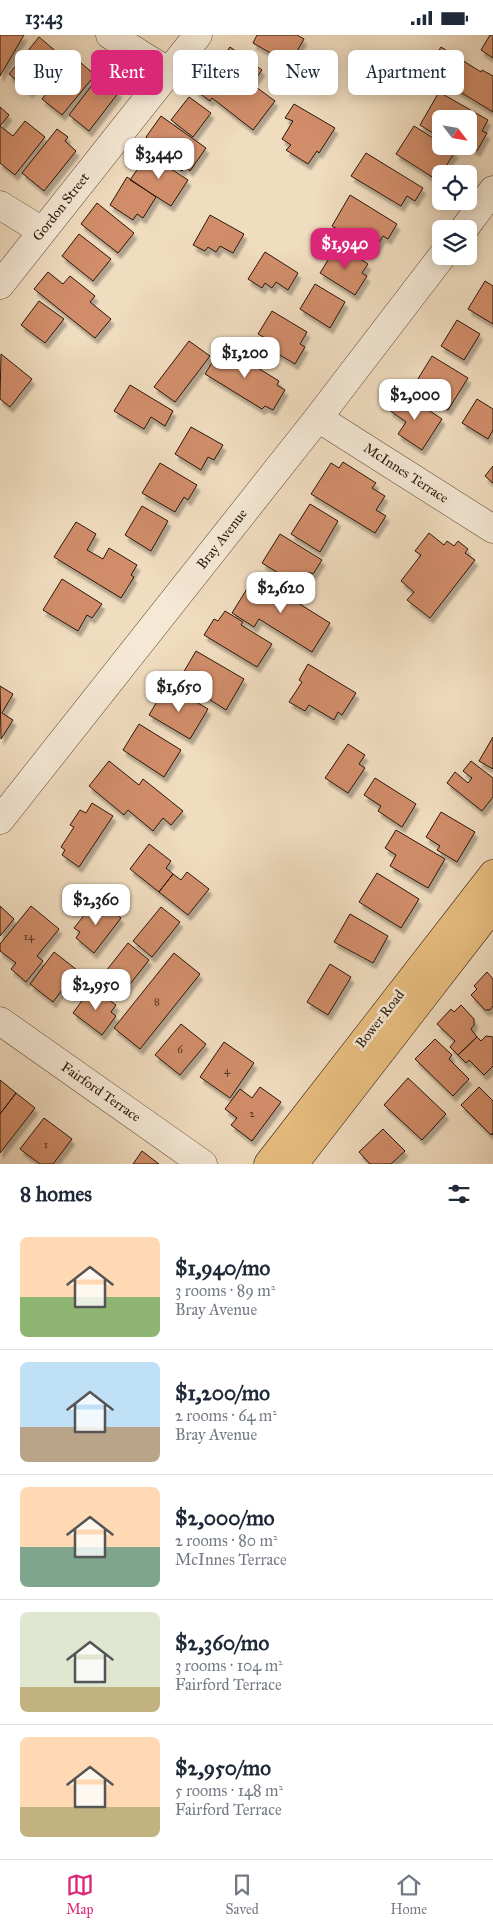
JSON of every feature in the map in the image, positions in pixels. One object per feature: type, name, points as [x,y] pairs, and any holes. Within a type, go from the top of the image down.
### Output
[{"type":"main road","name":"Bower Road","points":[[268,1164],[493,874]]},
{"type":"main road","name":"Bower Road","points":[[294,1164],[493,907]]},
{"type":"street","points":[[110,35],[169,72]]},
{"type":"street","name":"Gordon Street","points":[[0,285],[198,35]]},
{"type":"street","points":[[471,220],[493,191]]},
{"type":"street","points":[[0,205],[42,231]]},
{"type":"street","name":"Bray Avenue","points":[[0,820],[318,418],[435,265]]},
{"type":"street","name":"McInnes Terrace","points":[[318,418],[493,529]]},
{"type":"street","name":"Fairford Terrace","points":[[0,1021],[203,1164]]},
{"type":"building","points":[[0,35],[24,35],[15,50],[0,76]]},
{"type":"building","points":[[257,35],[297,35],[304,39],[298,50],[268,50],[268,52],[253,43]]},
{"type":"building","points":[[490,35],[493,35],[493,58],[481,50]]},
{"type":"building","points":[[39,37],[54,50],[28,50]]},
{"type":"building","points":[[464,61],[481,72],[482,70],[493,76],[493,112],[464,94]]},
{"type":"building","points":[[81,63],[91,72],[91,80],[81,92]]},
{"type":"building","points":[[15,67],[15,79],[9,74]]},
{"type":"building","points":[[258,67],[262,70],[258,76]]},
{"type":"building","points":[[91,86],[91,95],[117,95],[89,131],[69,115]]},
{"type":"building","points":[[258,88],[275,101],[253,130],[212,98],[210,101],[202,95],[258,95]]},
{"type":"building","points":[[45,95],[78,95],[62,115],[42,99]]},
{"type":"building","points":[[437,95],[444,95],[470,110],[432,110],[432,132],[420,125]]},
{"type":"building","points":[[189,97],[211,113],[193,137],[171,120]]},
{"type":"building","points":[[294,104],[335,128],[319,153],[317,151],[308,164],[286,150],[291,145],[282,139],[293,121],[285,118]]},
{"type":"building","points":[[0,107],[9,115],[0,126]]},
{"type":"building","points":[[478,114],[488,120],[482,131],[487,133],[478,149]]},
{"type":"building","points":[[161,116],[206,148],[190,171],[185,167],[182,171],[147,146],[151,141],[146,137]]},
{"type":"building","points":[[25,121],[45,137],[15,175],[0,163],[0,126],[13,136]]},
{"type":"building","points":[[414,126],[432,137],[432,155],[453,155],[447,165],[432,165],[432,177],[396,154]]},
{"type":"building","points":[[57,129],[68,137],[65,141],[76,151],[44,191],[22,173]]},
{"type":"building","points":[[366,153],[423,188],[415,201],[407,196],[401,206],[351,176]]},
{"type":"building","points":[[148,154],[188,180],[171,206],[130,180]]},
{"type":"building","points":[[127,177],[156,197],[143,218],[137,214],[133,220],[110,205]]},
{"type":"building","points":[[350,195],[397,224],[388,239],[383,236],[374,251],[332,226]]},
{"type":"building","points":[[97,203],[134,233],[118,253],[81,224]]},
{"type":"building","points":[[210,215],[244,234],[233,253],[220,246],[216,252],[208,247],[205,251],[193,245]]},
{"type":"building","points":[[79,234],[111,259],[93,281],[62,256]]},
{"type":"building","points":[[338,244],[368,264],[362,273],[367,276],[355,295],[320,273]]},
{"type":"building","points":[[265,252],[298,273],[288,290],[276,282],[272,288],[265,283],[262,288],[248,279]]},
{"type":"building","points":[[48,272],[63,284],[70,276],[95,296],[90,302],[111,319],[95,338],[34,289]]},
{"type":"building","points":[[485,281],[493,286],[493,324],[468,309]]},
{"type":"building","points":[[315,284],[345,302],[330,328],[300,309]]},
{"type":"building","points":[[39,301],[64,319],[45,343],[21,325]]},
{"type":"building","points":[[272,311],[307,332],[300,344],[305,347],[295,364],[275,352],[279,346],[258,334]]},
{"type":"building","points":[[457,320],[480,334],[464,360],[441,346]]},
{"type":"building","points":[[189,341],[210,356],[175,402],[154,387]]},
{"type":"building","points":[[222,346],[279,381],[277,385],[285,390],[273,410],[265,406],[262,409],[205,374]]},
{"type":"building","points":[[1,354],[32,379],[10,407],[0,399]]},
{"type":"building","points":[[432,356],[468,378],[448,410],[413,387]]},
{"type":"building","points":[[130,385],[173,411],[165,426],[151,417],[144,429],[114,411]]},
{"type":"building","points":[[401,392],[442,419],[422,450],[398,434],[406,422],[389,410]]},
{"type":"building","points":[[477,399],[493,409],[493,430],[488,439],[462,423]]},
{"type":"building","points":[[191,427],[223,445],[214,460],[208,457],[201,470],[175,454]]},
{"type":"building","points":[[343,462],[376,483],[372,488],[385,496],[376,510],[386,516],[375,533],[311,494],[331,463],[339,468]]},
{"type":"building","points":[[160,463],[197,485],[188,500],[184,497],[175,512],[142,493]]},
{"type":"building","points":[[493,466],[493,483],[485,476]]},
{"type":"building","points":[[310,504],[338,521],[320,552],[291,534]]},
{"type":"building","points":[[142,506],[168,521],[151,551],[125,535]]},
{"type":"building","points":[[76,522],[96,534],[87,550],[103,559],[109,548],[137,565],[131,575],[134,577],[121,598],[54,557]]},
{"type":"building","points":[[429,533],[444,545],[447,541],[454,546],[458,541],[468,549],[465,553],[475,560],[430,618],[407,600],[414,592],[401,581],[421,555],[415,551]]},
{"type":"building","points":[[280,534],[322,560],[313,574],[309,572],[300,586],[262,563]]},
{"type":"building","points":[[255,576],[330,623],[312,652],[259,619],[254,627],[232,613]]},
{"type":"building","points":[[62,579],[102,604],[92,618],[87,615],[78,631],[43,610]]},
{"type":"building","points":[[225,611],[243,622],[241,625],[272,644],[257,667],[204,635],[214,619],[218,621]]},
{"type":"building","points":[[196,651],[244,679],[226,710],[179,680]]},
{"type":"building","points":[[308,664],[356,693],[342,715],[338,712],[334,720],[309,705],[305,711],[289,702],[302,682],[299,680]]},
{"type":"building","points":[[0,686],[13,694],[2,713],[13,720],[1,739]]},
{"type":"building","points":[[171,687],[208,709],[190,739],[149,715],[161,695],[164,698]]},
{"type":"building","points":[[139,724],[181,750],[164,777],[123,750]]},
{"type":"building","points":[[493,737],[493,769],[479,761]]},
{"type":"building","points":[[348,744],[365,755],[359,764],[365,768],[348,793],[325,778]]},
{"type":"building","points":[[109,761],[139,785],[143,779],[183,811],[171,825],[163,818],[153,831],[128,810],[124,815],[89,786]]},
{"type":"building","points":[[471,761],[493,778],[493,797],[482,811],[447,783],[455,772],[468,783],[472,778],[463,771]]},
{"type":"building","points":[[375,778],[416,804],[402,827],[378,811],[381,806],[364,795]]},
{"type":"building","points":[[92,803],[113,816],[79,867],[62,855],[65,850],[61,847],[74,827],[70,825],[80,810],[86,813]]},
{"type":"building","points":[[441,812],[475,832],[457,862],[437,850],[440,846],[426,837]]},
{"type":"building","points":[[396,830],[445,859],[428,888],[390,866],[396,855],[385,848]]},
{"type":"building","points":[[149,844],[171,861],[166,868],[173,874],[159,892],[130,869]]},
{"type":"building","points":[[187,872],[209,889],[188,915],[159,892],[173,874],[181,880]]},
{"type":"building","points":[[377,873],[419,899],[401,928],[359,902]]},
{"type":"building","points":[[97,899],[121,918],[94,953],[76,938],[80,932],[74,928]]},
{"type":"building","points":[[0,906],[14,919],[0,936]]},
{"type":"building","points":[[31,906],[59,929],[37,956],[43,961],[26,982],[11,969],[16,963],[0,951],[0,944]]},
{"type":"building","points":[[161,907],[180,922],[152,957],[133,941]]},
{"type":"building","points":[[350,914],[388,936],[373,963],[334,942]]},
{"type":"building","points":[[128,943],[149,960],[123,993],[102,976]]},
{"type":"building","points":[[54,952],[77,970],[53,1002],[30,984]]},
{"type":"building","points":[[174,953],[200,974],[140,1049],[114,1028]]},
{"type":"building","points":[[330,964],[351,977],[328,1015],[307,1002]]},
{"type":"building","points":[[487,972],[493,979],[493,1006],[490,1010],[485,1010],[471,995],[477,989],[474,986]]},
{"type":"building","points":[[92,987],[116,1005],[111,1012],[116,1016],[102,1035],[73,1013]]},
{"type":"building","points":[[461,1005],[474,1019],[474,1025],[471,1029],[477,1037],[458,1055],[450,1047],[455,1041],[437,1024],[451,1009],[454,1012]]},
{"type":"building","points":[[181,1024],[206,1044],[180,1075],[155,1055]]},
{"type":"building","points":[[486,1036],[493,1037],[493,1066],[484,1075],[469,1060],[466,1063],[458,1055],[477,1037],[481,1041]]},
{"type":"building","points":[[435,1039],[452,1055],[449,1059],[469,1079],[453,1096],[415,1059]]},
{"type":"building","points":[[224,1042],[254,1063],[230,1098],[200,1077]]},
{"type":"building","points":[[408,1078],[446,1114],[422,1140],[384,1105]]},
{"type":"building","points":[[0,1080],[16,1093],[0,1114]]},
{"type":"building","points":[[260,1087],[281,1102],[252,1141],[231,1125],[237,1118],[225,1109],[240,1089],[252,1098]]},
{"type":"building","points":[[479,1087],[493,1101],[493,1135],[461,1105]]},
{"type":"building","points":[[16,1093],[35,1108],[0,1153],[0,1114]]},
{"type":"building","points":[[44,1118],[72,1139],[53,1164],[40,1164],[20,1149]]},
{"type":"building","points":[[383,1129],[405,1151],[391,1164],[370,1164],[359,1152]]},
{"type":"building","points":[[142,1151],[159,1164],[133,1164]]}]
